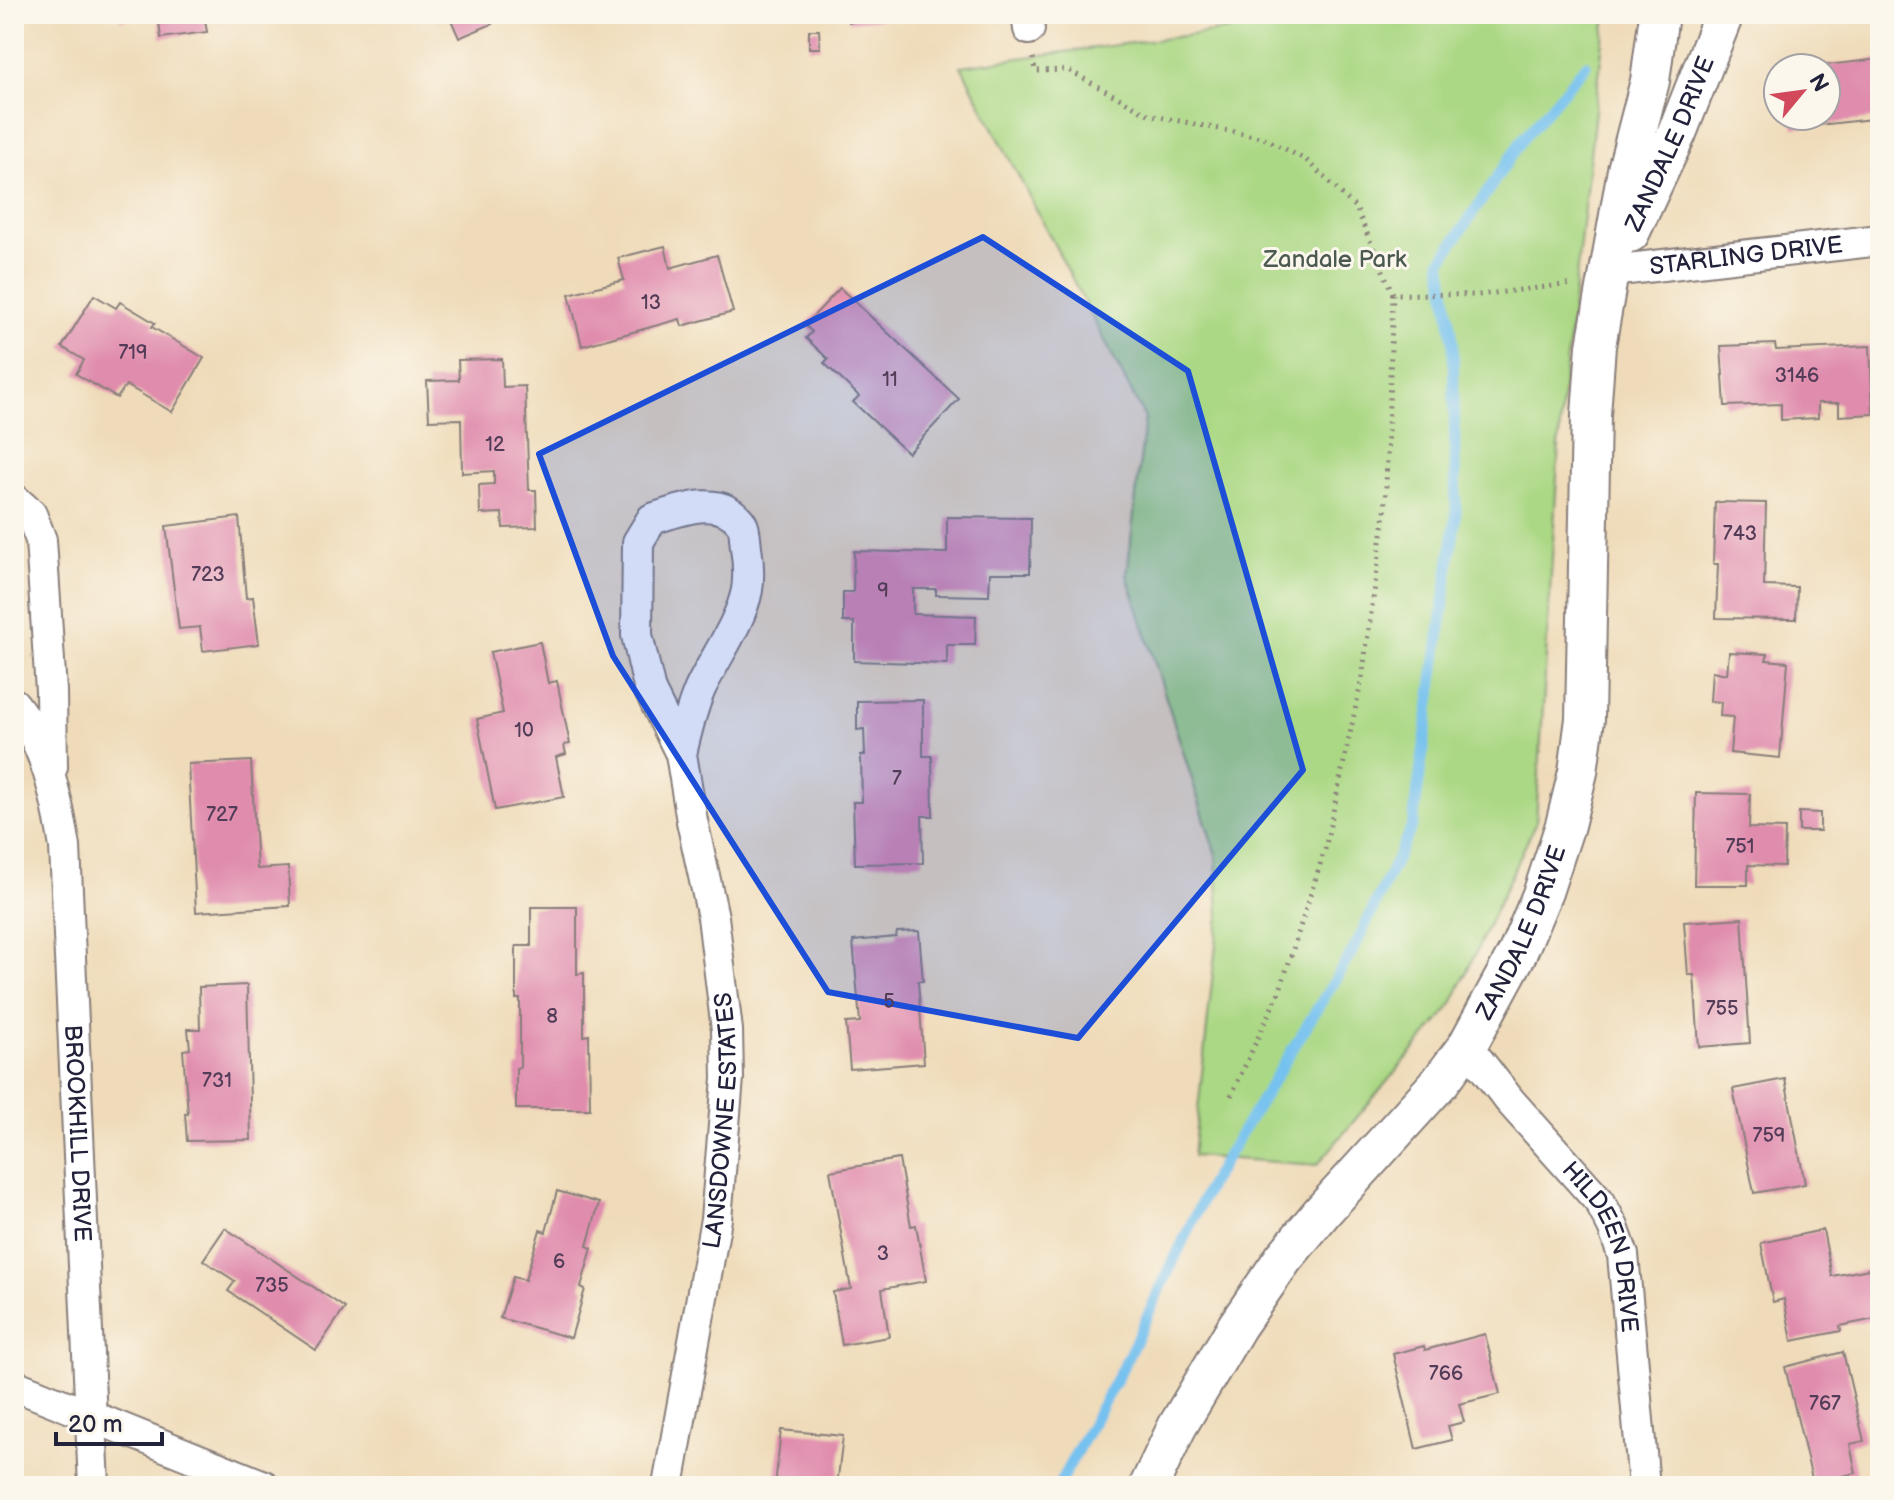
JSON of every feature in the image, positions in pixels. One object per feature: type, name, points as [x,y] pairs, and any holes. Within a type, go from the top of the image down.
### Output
[{"type":"street","name":"ZANDALE DRIVE","points":[[1149,1486],[1177,1427],[1237,1326],[1283,1259],[1440,1082],[1467,1046],[1497,995],[1527,929],[1565,825],[1578,772],[1585,719],[1591,415],[1598,332],[1627,170],[1650,81],[1659,14]]},
{"type":"street","name":"ZANDALE DRIVE","points":[[1611,271],[1677,133],[1724,14]]},
{"type":"street","name":"STARLING DRIVE","points":[[1611,271],[1880,240]]},
{"type":"street","name":"BROOKHILL DRIVE","points":[[14,499],[31,514],[41,540],[51,691],[52,783]]},
{"type":"street","name":"LANSDOWNE ESTATES","points":[[668,1486],[716,1219],[728,1078],[727,1030],[713,917],[681,754],[650,691],[637,635],[638,542],[652,519],[697,506],[725,508],[743,525],[747,590],[735,624],[700,690],[681,754]]},
{"type":"street","name":"BROOKHILL DRIVE","points":[[14,704],[39,748],[52,783],[65,847],[94,1486]]},
{"type":"street","name":"HILDEEN DRIVE","points":[[1467,1046],[1510,1101],[1600,1202],[1613,1227],[1623,1255],[1644,1486]]},
{"type":"street","points":[[14,1385],[264,1486]]},
{"type":"path","points":[[1028,22],[1035,71],[1068,70],[1150,115],[1264,138],[1306,160],[1356,208],[1393,294],[1385,513],[1362,678],[1325,849],[1280,990],[1231,1096]]},
{"type":"path","points":[[1393,294],[1478,295],[1566,286]]},
{"type":"highlighted area","points":[[983,237],[1188,371],[1303,770],[1078,1038],[828,992],[613,656],[539,454]]},
{"type":"green space","name":"Zandale Park","points":[[1346,14],[1606,14],[1561,410],[1536,822],[1451,1006],[1317,1165],[1193,1156],[1219,917],[1216,855],[1127,575],[1145,418],[961,66]]},
{"type":"building","points":[[119,14],[148,14],[148,16],[120,20]]},
{"type":"building","points":[[158,14],[204,14],[207,32],[161,38]]},
{"type":"building","points":[[260,14],[293,14],[293,16],[260,19]]},
{"type":"building","points":[[435,14],[488,14],[492,24],[459,38],[449,15],[438,20]]},
{"type":"building","points":[[849,14],[903,14],[903,17],[849,22]]},
{"type":"building","points":[[809,30],[819,30],[820,48],[809,48]]},
{"type":"building","points":[[1880,59],[1880,118],[1842,122],[1842,63]]},
{"type":"building","points":[[665,246],[670,268],[717,255],[733,312],[682,326],[680,319],[582,346],[569,294],[624,280],[618,258]]},
{"type":"building","points":[[840,288],[959,399],[908,453],[853,402],[859,396],[824,363],[828,359],[806,338],[812,332],[805,325]]},
{"type":"building","points":[[94,295],[116,308],[120,302],[155,323],[152,327],[204,358],[172,412],[126,385],[117,398],[76,374],[84,360],[62,347]]},
{"type":"building","points":[[1775,344],[1776,350],[1870,346],[1873,414],[1839,416],[1839,403],[1818,403],[1818,418],[1781,420],[1781,404],[1725,406],[1721,346]]},
{"type":"building","points":[[502,359],[503,387],[525,386],[529,490],[536,490],[537,527],[503,528],[502,513],[480,514],[479,485],[494,484],[494,471],[462,473],[461,419],[429,420],[427,381],[459,380],[458,360]]},
{"type":"building","points":[[1715,502],[1766,503],[1764,586],[1797,587],[1796,619],[1716,618],[1718,564],[1713,564]]},
{"type":"building","points":[[239,517],[246,598],[253,597],[259,644],[203,651],[200,627],[179,629],[166,526]]},
{"type":"building","points":[[947,517],[1031,518],[1030,573],[990,573],[989,596],[936,595],[936,589],[913,589],[913,614],[976,616],[975,645],[947,645],[947,664],[854,661],[854,622],[843,622],[843,592],[853,592],[854,551],[947,553]]},
{"type":"building","points":[[540,642],[548,683],[557,681],[570,744],[564,745],[566,754],[556,757],[564,797],[495,810],[477,719],[503,713],[490,652]]},
{"type":"building","points":[[1729,652],[1768,654],[1766,660],[1788,662],[1780,758],[1730,753],[1733,717],[1720,716],[1721,702],[1710,701],[1712,671],[1727,674]]},
{"type":"building","points":[[923,700],[923,756],[932,756],[933,816],[922,816],[923,863],[855,864],[853,802],[862,802],[861,755],[865,755],[864,729],[857,730],[857,701]]},
{"type":"building","points":[[251,761],[257,869],[288,867],[290,906],[196,912],[188,764]]},
{"type":"building","points":[[1696,793],[1750,794],[1749,828],[1785,829],[1784,866],[1748,865],[1748,885],[1694,885]]},
{"type":"building","points":[[1799,812],[1820,813],[1820,831],[1799,831]]},
{"type":"building","points":[[531,907],[577,907],[577,974],[584,973],[584,1036],[589,1035],[590,1109],[516,1109],[516,1068],[520,1067],[520,999],[516,999],[516,946],[531,946]]},
{"type":"building","points":[[1742,918],[1750,1043],[1699,1047],[1694,975],[1688,975],[1684,922]]},
{"type":"building","points":[[919,931],[923,981],[918,981],[924,1063],[850,1069],[846,1023],[860,1022],[853,941],[896,937],[897,932]]},
{"type":"building","points":[[247,985],[251,1140],[187,1141],[183,1050],[190,1049],[188,1029],[200,1029],[199,987]]},
{"type":"building","points":[[1785,1079],[1805,1184],[1754,1193],[1733,1089]]},
{"type":"building","points":[[899,1159],[911,1226],[916,1225],[926,1281],[882,1289],[889,1337],[842,1345],[833,1292],[851,1289],[830,1171]]},
{"type":"building","points":[[557,1191],[599,1203],[587,1246],[592,1248],[581,1287],[585,1289],[571,1338],[500,1318],[513,1277],[525,1280],[540,1230],[546,1232]]},
{"type":"building","points":[[225,1228],[345,1308],[316,1350],[228,1291],[235,1281],[203,1260]]},
{"type":"building","points":[[1823,1230],[1832,1276],[1869,1269],[1872,1286],[1876,1285],[1880,1318],[1840,1326],[1841,1331],[1792,1341],[1784,1299],[1773,1302],[1761,1243]]},
{"type":"building","points":[[1485,1334],[1500,1394],[1459,1404],[1464,1422],[1448,1426],[1452,1440],[1416,1449],[1393,1354],[1424,1346],[1425,1350]]},
{"type":"building","points":[[1843,1352],[1864,1441],[1850,1444],[1856,1473],[1813,1483],[1785,1367]]},
{"type":"building","points":[[781,1430],[843,1436],[837,1486],[775,1486]]},
{"type":"waterway","points":[[1058,1486],[1126,1361],[1210,1184],[1355,947],[1413,824],[1456,516],[1453,341],[1441,261],[1522,140],[1586,65]]}]
